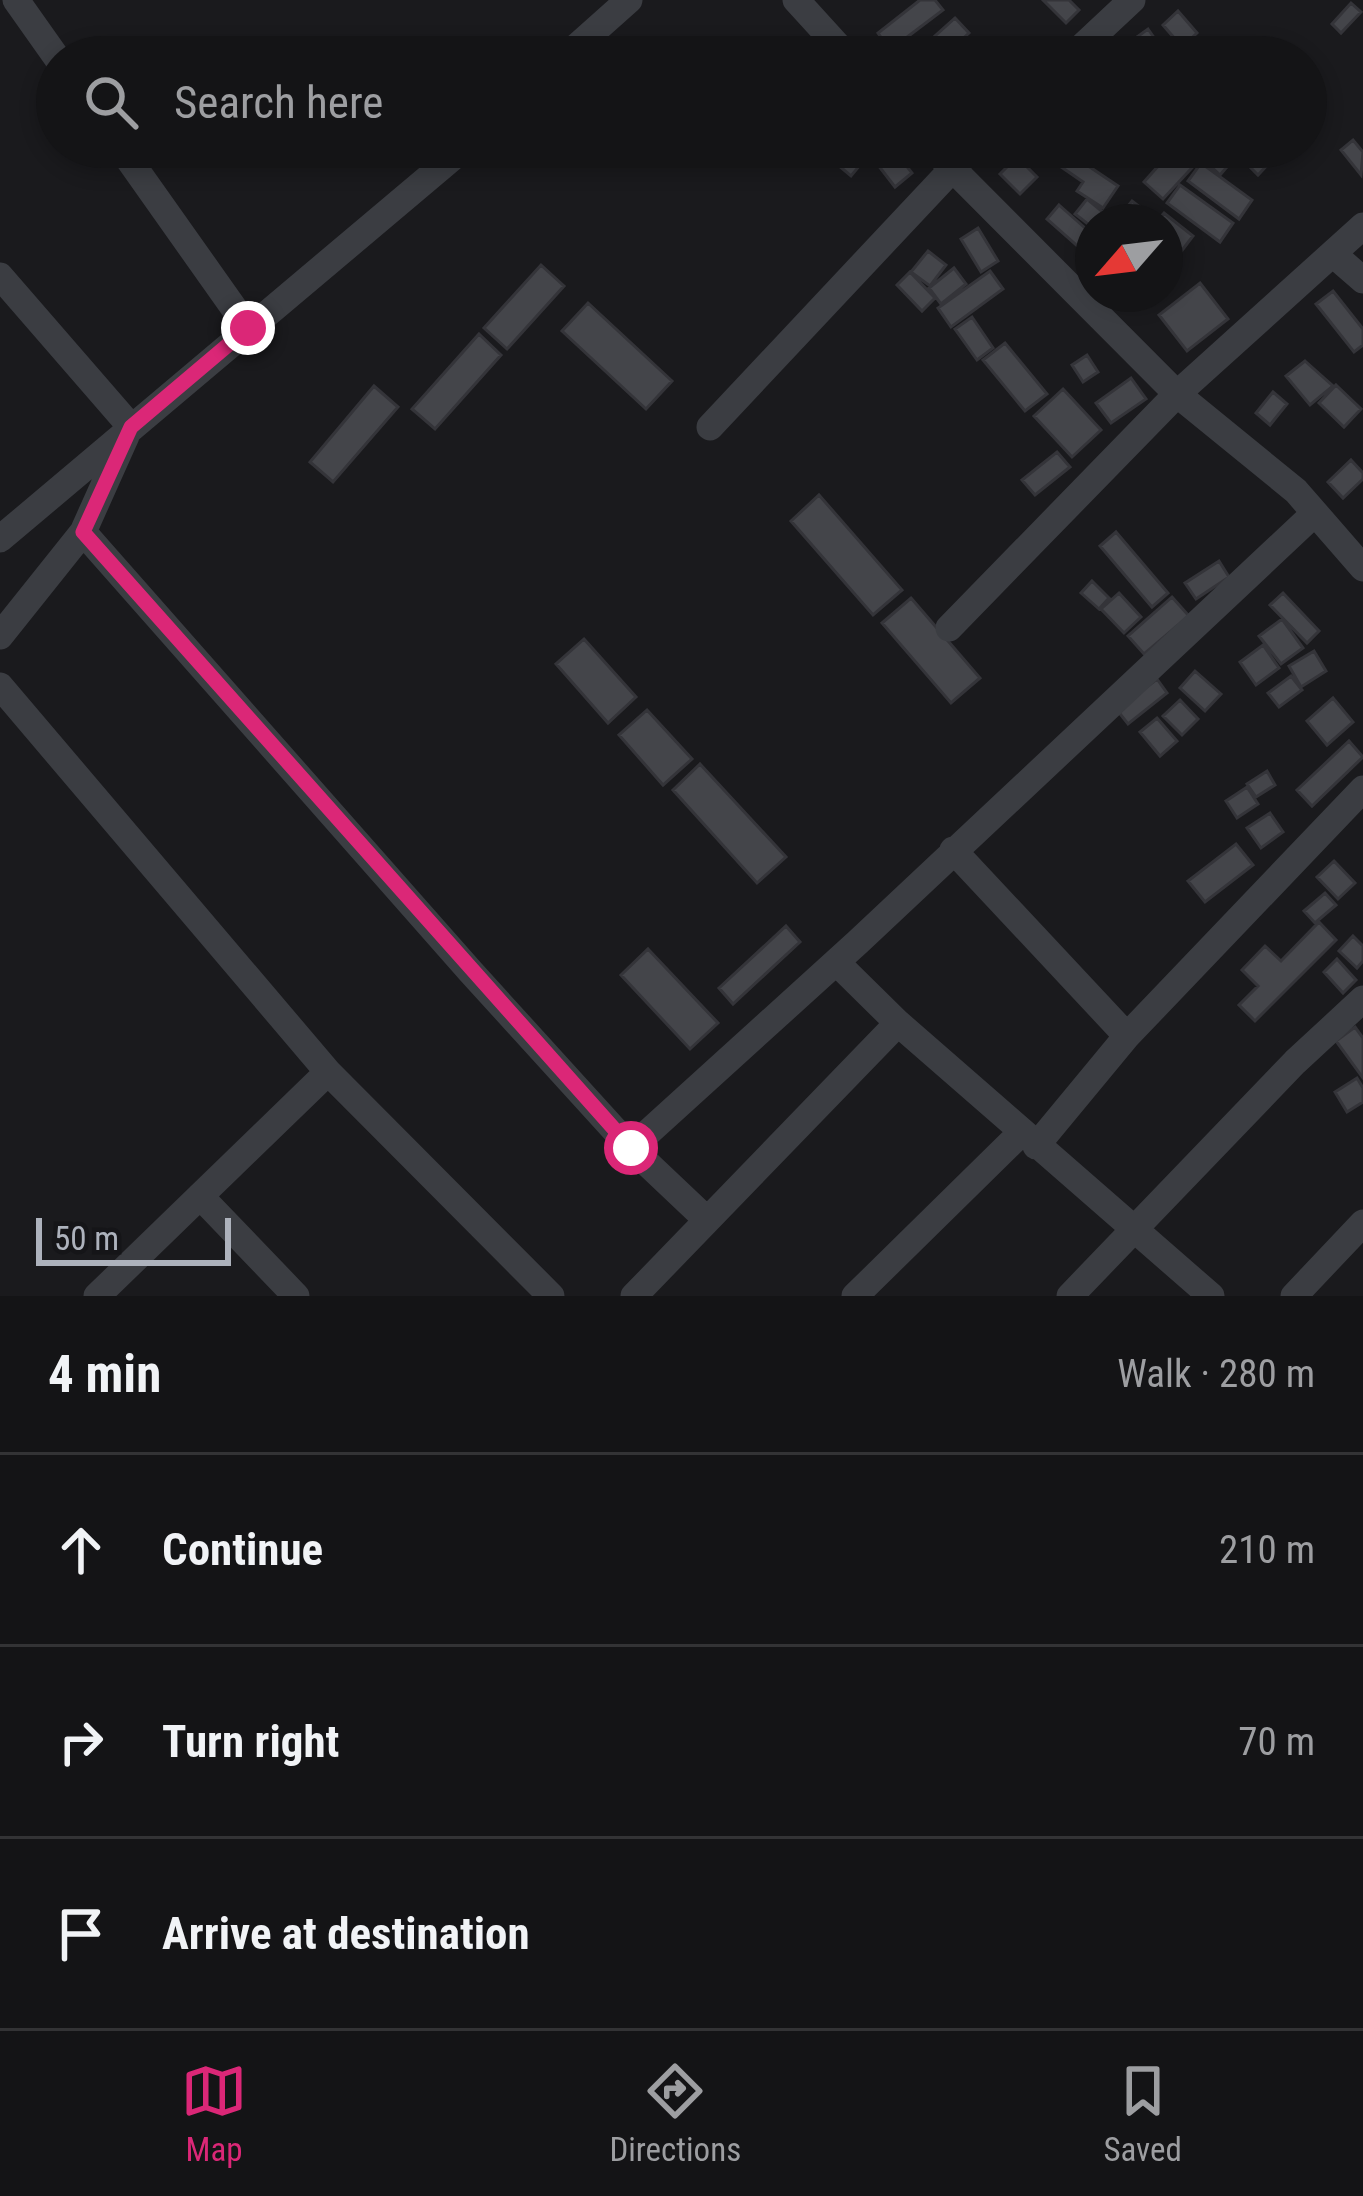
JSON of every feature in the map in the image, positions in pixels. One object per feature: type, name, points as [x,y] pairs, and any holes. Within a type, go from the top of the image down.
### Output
[{"type":"street","points":[[16,0],[41,36]]},
{"type":"street","points":[[589,36],[629,0]]},
{"type":"street","points":[[796,0],[829,36]]},
{"type":"street","points":[[1093,36],[1132,0]]},
{"type":"street","points":[[135,168],[248,328]]},
{"type":"street","points":[[0,539],[440,168]]},
{"type":"street","points":[[710,428],[951,168],[1177,394],[1296,491],[1361,562]]},
{"type":"street","points":[[949,628],[1177,394],[1363,226]]},
{"type":"street","points":[[1333,254],[1363,280]]},
{"type":"street","points":[[0,276],[131,427]]},
{"type":"street","points":[[0,636],[83,532],[131,427]]},
{"type":"street","points":[[631,1148],[1315,513]]},
{"type":"street","points":[[83,532],[631,1148],[706,1219]]},
{"type":"street","points":[[0,686],[328,1072],[551,1296]]},
{"type":"street","points":[[855,1296],[1028,1139],[1363,789]]},
{"type":"street","points":[[953,850],[1127,1036]]},
{"type":"street","points":[[836,962],[898,1023],[1210,1296]]},
{"type":"street","points":[[1070,1296],[1294,1062],[1363,999]]},
{"type":"street","points":[[634,1296],[898,1023]]},
{"type":"street","points":[[97,1296],[328,1072]]},
{"type":"street","points":[[200,1196],[296,1296]]},
{"type":"street","points":[[1294,1296],[1363,1223]]},
{"type":"building","points":[[920,0],[935,0],[943,10],[909,36],[878,33]]},
{"type":"building","points":[[1043,0],[1069,0],[1079,10],[1066,23]]},
{"type":"building","points":[[1351,3],[1361,12],[1341,33],[1332,24]]},
{"type":"building","points":[[1178,11],[1197,33],[1172,36],[1163,25]]},
{"type":"building","points":[[955,18],[969,33],[966,36],[935,36]]},
{"type":"building","points":[[1353,140],[1363,152],[1361,175],[1341,150]]},
{"type":"building","points":[[880,168],[908,168],[912,173],[895,187]]},
{"type":"building","points":[[1006,168],[1028,168],[1037,177],[1020,194],[1000,174]]},
{"type":"building","points":[[1063,168],[1091,168],[1118,186],[1106,204],[1097,204],[1077,191],[1083,182]]},
{"type":"building","points":[[1156,168],[1192,168],[1163,199],[1144,182]]},
{"type":"building","points":[[1197,168],[1208,168],[1252,200],[1239,219],[1188,181]]},
{"type":"building","points":[[1180,185],[1233,223],[1220,242],[1183,215],[1183,204],[1167,203]]},
{"type":"building","points":[[1059,205],[1075,219],[1075,244],[1047,219]]},
{"type":"building","points":[[978,228],[998,261],[981,272],[961,239]]},
{"type":"building","points":[[1183,228],[1193,236],[1183,249]]},
{"type":"building","points":[[928,251],[946,265],[930,286],[911,272]]},
{"type":"building","points":[[541,265],[564,286],[507,349],[484,328]]},
{"type":"building","points":[[954,268],[966,284],[941,304],[929,288]]},
{"type":"building","points":[[990,271],[1003,289],[951,327],[938,308]]},
{"type":"building","points":[[910,272],[935,298],[922,311],[897,285]]},
{"type":"building","points":[[1200,283],[1228,319],[1187,351],[1159,315],[1183,312],[1183,296]]},
{"type":"building","points":[[1333,291],[1363,329],[1363,345],[1354,352],[1316,304]]},
{"type":"building","points":[[588,303],[672,381],[646,409],[562,331]]},
{"type":"building","points":[[972,317],[993,348],[977,360],[955,329]]},
{"type":"building","points":[[479,334],[501,355],[435,429],[412,409]]},
{"type":"building","points":[[1005,343],[1047,394],[1025,411],[983,360]]},
{"type":"building","points":[[1087,355],[1098,372],[1083,382],[1072,365]]},
{"type":"building","points":[[1305,361],[1333,386],[1310,405],[1286,376]]},
{"type":"building","points":[[1131,378],[1146,399],[1111,423],[1096,403]]},
{"type":"building","points":[[1336,385],[1361,409],[1344,427],[1319,403]]},
{"type":"building","points":[[374,386],[398,407],[333,482],[310,462]]},
{"type":"building","points":[[1063,389],[1101,430],[1072,457],[1034,416]]},
{"type":"building","points":[[1273,392],[1287,404],[1270,425],[1256,413]]},
{"type":"building","points":[[1057,452],[1070,467],[1035,495],[1022,480]]},
{"type":"building","points":[[1351,460],[1363,479],[1343,498],[1328,482]]},
{"type":"building","points":[[819,495],[902,590],[873,615],[791,521]]},
{"type":"building","points":[[1116,532],[1168,593],[1152,607],[1100,546]]},
{"type":"building","points":[[1219,561],[1229,577],[1196,599],[1185,583]]},
{"type":"building","points":[[1092,581],[1109,598],[1099,609],[1081,593]]},
{"type":"building","points":[[1119,593],[1141,617],[1124,633],[1101,609]]},
{"type":"building","points":[[1283,593],[1319,631],[1307,643],[1270,605]]},
{"type":"building","points":[[1172,597],[1189,616],[1144,654],[1128,636]]},
{"type":"building","points":[[911,598],[980,678],[951,703],[882,623]]},
{"type":"building","points":[[1282,619],[1303,648],[1281,664],[1259,636]]},
{"type":"building","points":[[584,639],[636,697],[608,723],[556,664]]},
{"type":"building","points":[[1263,645],[1279,668],[1256,685],[1240,662]]},
{"type":"building","points":[[1314,651],[1326,671],[1301,687],[1289,666]]},
{"type":"building","points":[[1195,671],[1221,694],[1205,711],[1180,688]]},
{"type":"building","points":[[1291,676],[1302,690],[1279,707],[1268,693]]},
{"type":"building","points":[[1157,679],[1167,693],[1128,724],[1117,710]]},
{"type":"building","points":[[1333,698],[1353,722],[1327,745],[1307,721]]},
{"type":"building","points":[[1180,700],[1198,719],[1182,735],[1163,716]]},
{"type":"building","points":[[647,710],[692,759],[663,785],[619,735]]},
{"type":"building","points":[[1157,718],[1177,741],[1160,756],[1140,732]]},
{"type":"building","points":[[1349,741],[1363,757],[1312,806],[1297,790]]},
{"type":"building","points":[[700,764],[786,857],[757,883],[673,790]]},
{"type":"building","points":[[1267,771],[1275,785],[1256,797],[1247,784]]},
{"type":"building","points":[[1247,787],[1258,804],[1237,818],[1226,801]]},
{"type":"building","points":[[1270,813],[1283,832],[1261,848],[1247,828]]},
{"type":"building","points":[[1236,844],[1253,865],[1205,902],[1188,881]]},
{"type":"building","points":[[1334,861],[1355,883],[1338,899],[1317,877]]},
{"type":"building","points":[[1325,893],[1336,905],[1315,923],[1304,911]]},
{"type":"building","points":[[1319,922],[1336,940],[1255,1021],[1239,1005],[1258,986],[1242,970],[1265,946],[1281,961]]},
{"type":"building","points":[[786,926],[800,942],[733,1004],[719,988]]},
{"type":"building","points":[[1353,936],[1363,946],[1363,961],[1357,968],[1339,951]]},
{"type":"building","points":[[648,949],[718,1023],[690,1049],[621,975]]},
{"type":"building","points":[[1337,959],[1356,980],[1343,993],[1324,972]]},
{"type":"building","points":[[1355,1027],[1363,1038],[1363,1078],[1336,1041]]},
{"type":"building","points":[[1357,1078],[1363,1102],[1347,1112],[1335,1092]]},
{"type":"route","points":[[248,328],[131,427],[83,532],[631,1148]]}]
